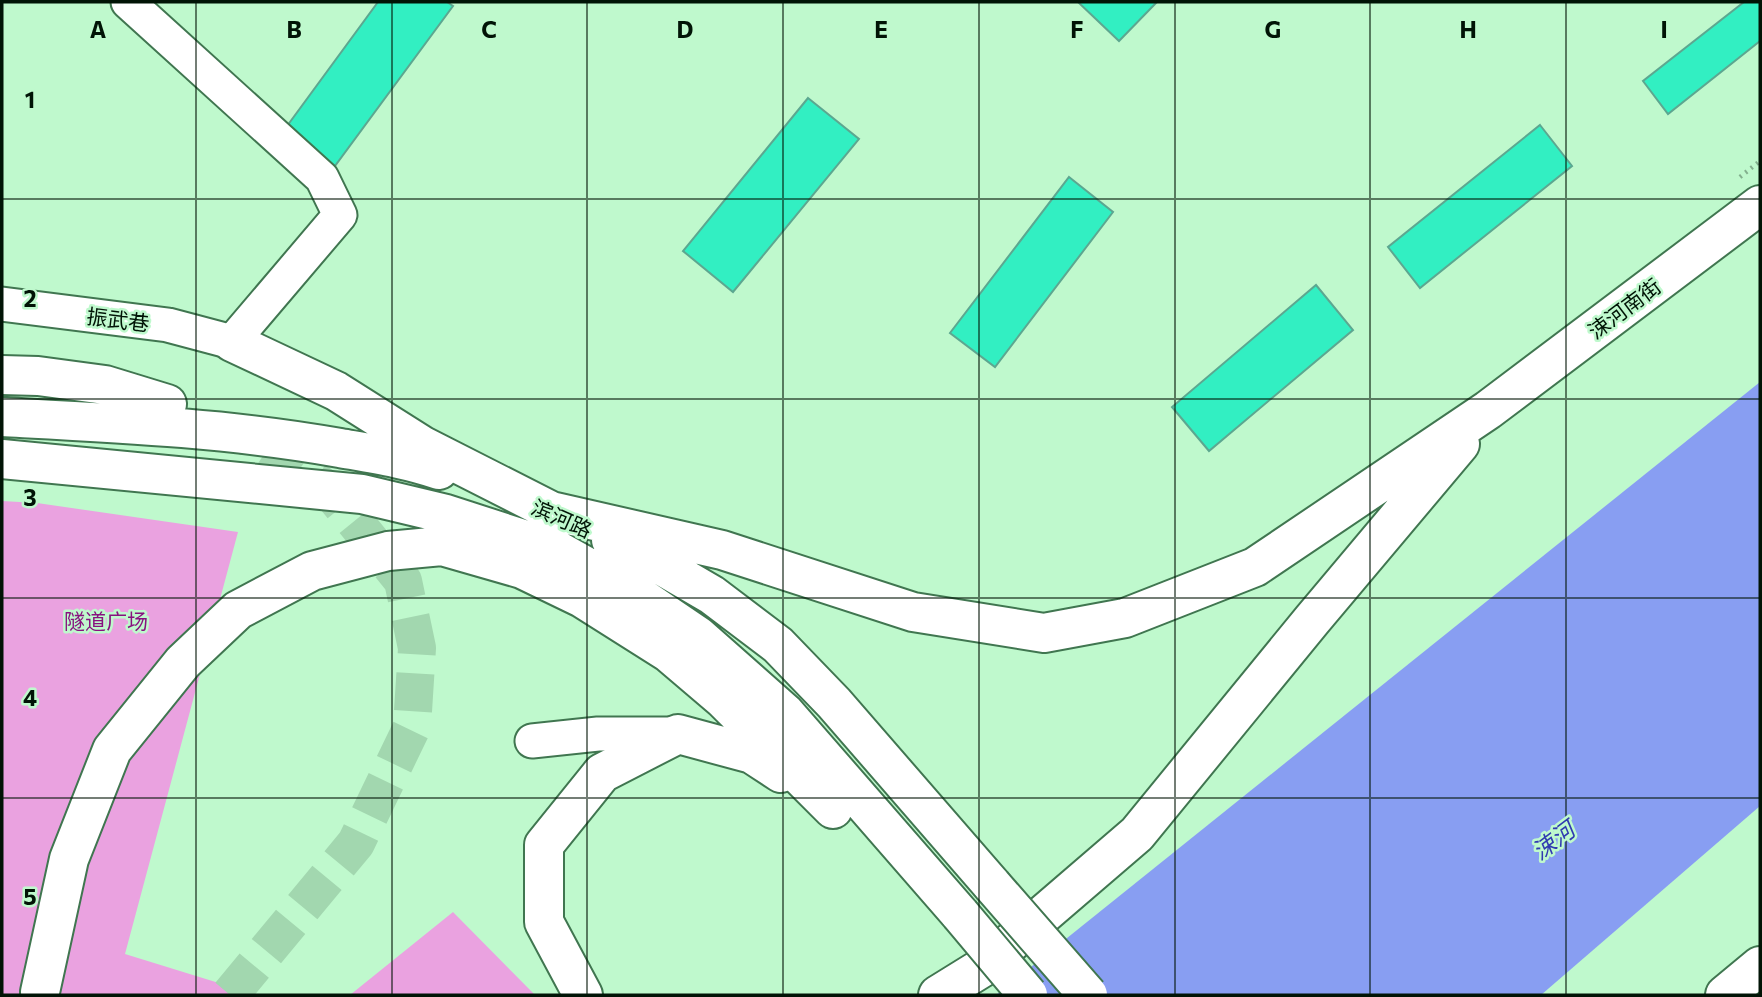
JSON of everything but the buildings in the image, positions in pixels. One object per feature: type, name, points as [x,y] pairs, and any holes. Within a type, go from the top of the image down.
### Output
[{"type":"main road","name":"涑河南街","points":[[1488,410],[1760,205]]},
{"type":"main road","points":[[232,342],[336,391],[422,446],[551,511],[722,550],[913,612],[1044,633],[1125,618],[1255,567],[1488,410]]},
{"type":"main road","points":[[2,375],[38,376],[104,385],[167,404]]},
{"type":"main road","points":[[938,995],[980,970],[1137,834],[1488,410]]},
{"type":"main road","name":"滨河路","points":[[2,417],[150,425],[293,440],[415,462],[551,511],[652,560],[712,595],[778,645],[834,703],[1088,995]]},
{"type":"main road","name":"滨河路","points":[[2,459],[362,494],[446,514],[557,550],[639,596],[698,636],[785,713],[953,907]]},
{"type":"main road","points":[[40,992],[69,859],[112,750],[183,662],[238,610],[312,571],[388,551],[442,546],[522,569],[582,598],[669,653],[723,699],[832,809]]},
{"type":"main road","points":[[583,995],[544,922],[544,845],[602,773],[678,734],[752,754],[832,809],[953,907],[1028,995]]},
{"type":"main road","points":[[1725,995],[1760,966]]},
{"type":"street","points":[[128,2],[322,178],[340,215],[232,342]]},
{"type":"street","name":"振武巷","points":[[2,304],[168,325],[232,342]]},
{"type":"street","points":[[532,741],[598,734],[678,734]]},
{"type":"green space","name":"隧道广场","points":[[2,501],[37,503],[238,532],[125,954],[258,995],[2,995]]},
{"type":"green space","points":[[453,912],[535,995],[350,995]]},
{"type":"water","name":"涑河","points":[[1760,382],[1760,806],[1541,995],[996,995]]},
{"type":"tunnel","points":[[230,995],[356,843],[412,727],[417,648],[403,581],[330,491],[237,430]]}]
